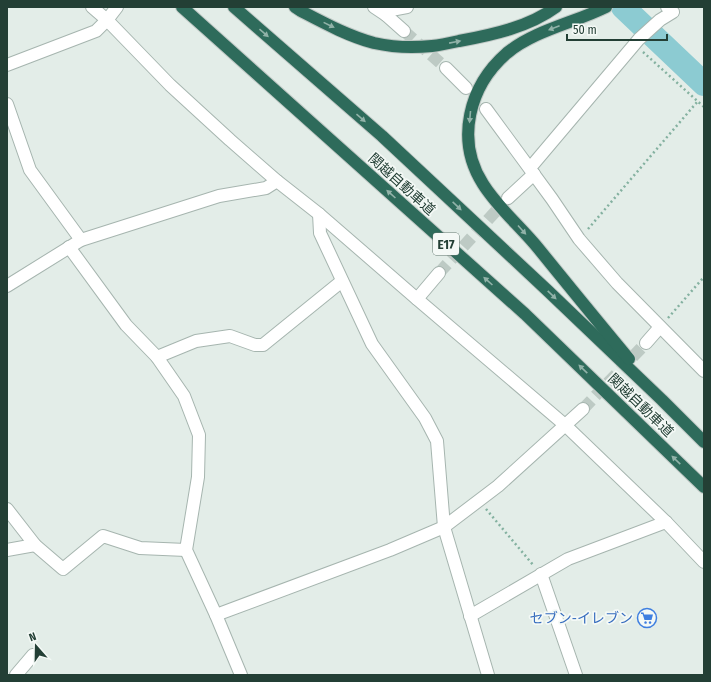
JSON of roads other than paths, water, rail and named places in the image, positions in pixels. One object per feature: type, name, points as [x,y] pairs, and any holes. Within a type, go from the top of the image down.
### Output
[{"type":"highway","name":"関越自動車道","points":[[182,7],[525,314],[704,487]]},
{"type":"highway","name":"関越自動車道","points":[[234,7],[382,136],[548,291],[704,442]]},
{"type":"highway","points":[[295,7],[346,34],[374,43],[402,46],[432,46],[493,34],[523,24],[550,12],[556,7]]},
{"type":"highway","points":[[606,7],[544,32],[526,41],[508,52],[492,68],[479,86],[470,109],[469,146],[474,164],[483,183],[493,197],[535,244],[662,400]]},
{"type":"street","points":[[92,7],[107,20],[170,85],[230,140],[277,181],[319,214],[565,425],[666,522],[704,562]]},
{"type":"street","points":[[7,65],[96,31],[117,7]]},
{"type":"street","points":[[374,7],[404,31]]},
{"type":"street","points":[[386,16],[392,10],[407,7]]},
{"type":"street","points":[[508,198],[532,171],[637,42],[660,20],[673,12],[667,7]]},
{"type":"street","points":[[446,68],[466,88]]},
{"type":"street","points":[[7,104],[30,170],[81,240]]},
{"type":"street","points":[[486,109],[532,171],[579,239],[617,283],[704,371]]},
{"type":"street","points":[[7,286],[81,240],[219,196],[266,188],[277,181]]},
{"type":"street","points":[[319,214],[320,233],[372,344],[425,418],[437,441],[444,527],[488,675]]},
{"type":"street","points":[[70,247],[126,325],[157,357],[184,396],[200,435],[198,477],[186,550],[216,614],[241,675]]},
{"type":"street","points":[[417,299],[439,273]]},
{"type":"street","points":[[157,357],[196,341],[230,336],[255,346],[263,345],[342,281]]},
{"type":"street","points":[[646,343],[660,327]]},
{"type":"street","points":[[216,614],[390,550],[444,527],[498,486],[583,408]]},
{"type":"street","points":[[7,509],[35,545],[63,569],[103,536],[140,548],[186,550]]},
{"type":"street","points":[[470,616],[568,558],[666,522]]},
{"type":"street","points":[[7,550],[35,545]]},
{"type":"street","points":[[541,574],[576,675]]},
{"type":"street","points":[[16,675],[33,655]]},
{"type":"waterway","points":[[623,7],[704,84]]},
{"type":"tunnel","points":[[404,31],[446,68]]},
{"type":"tunnel","points":[[439,273],[507,199]]},
{"type":"tunnel","points":[[583,409],[646,343]]},
{"type":"place","name":"セブン-イレブン","points":[[647,618]]}]
